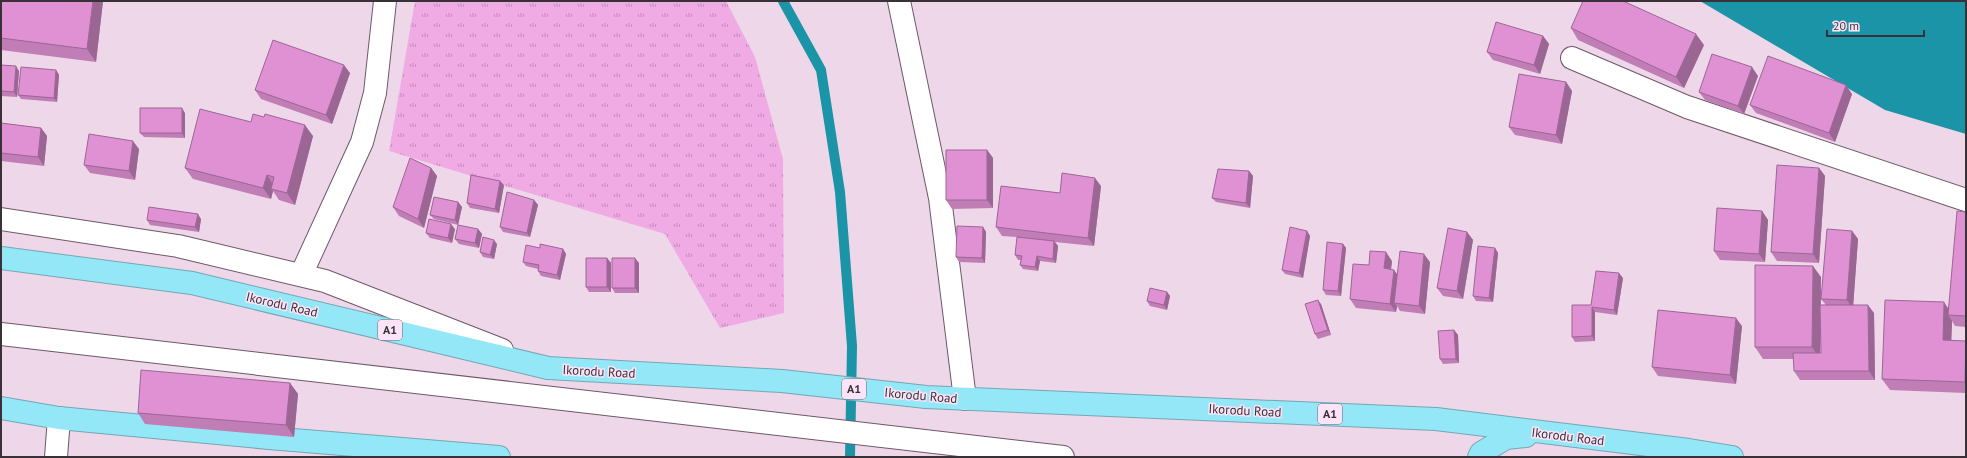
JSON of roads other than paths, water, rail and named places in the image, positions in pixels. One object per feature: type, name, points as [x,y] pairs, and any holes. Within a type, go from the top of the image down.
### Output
[{"type":"highway","name":"Ikorodu Road","points":[[1,258],[192,283],[548,368],[782,380],[926,397],[1436,419],[1545,434],[1689,450],[1732,457]]},
{"type":"highway","points":[[1,408],[59,418],[269,438],[499,457]]},
{"type":"highway","points":[[1479,457],[1481,453],[1506,438],[1545,434]]},
{"type":"street","points":[[300,274],[362,142],[375,93],[385,1]]},
{"type":"street","points":[[899,1],[940,198],[965,399]]},
{"type":"street","points":[[1572,58],[1687,107],[1966,200]]},
{"type":"street","points":[[1,219],[178,246],[325,280],[548,368]]},
{"type":"street","points":[[1,334],[1063,457]]},
{"type":"street","points":[[56,457],[59,418]]},
{"type":"water","points":[[1700,1],[1966,1],[1966,134],[1885,110]]},
{"type":"waterway","points":[[783,1],[821,70],[840,192],[852,346],[850,457]]}]
